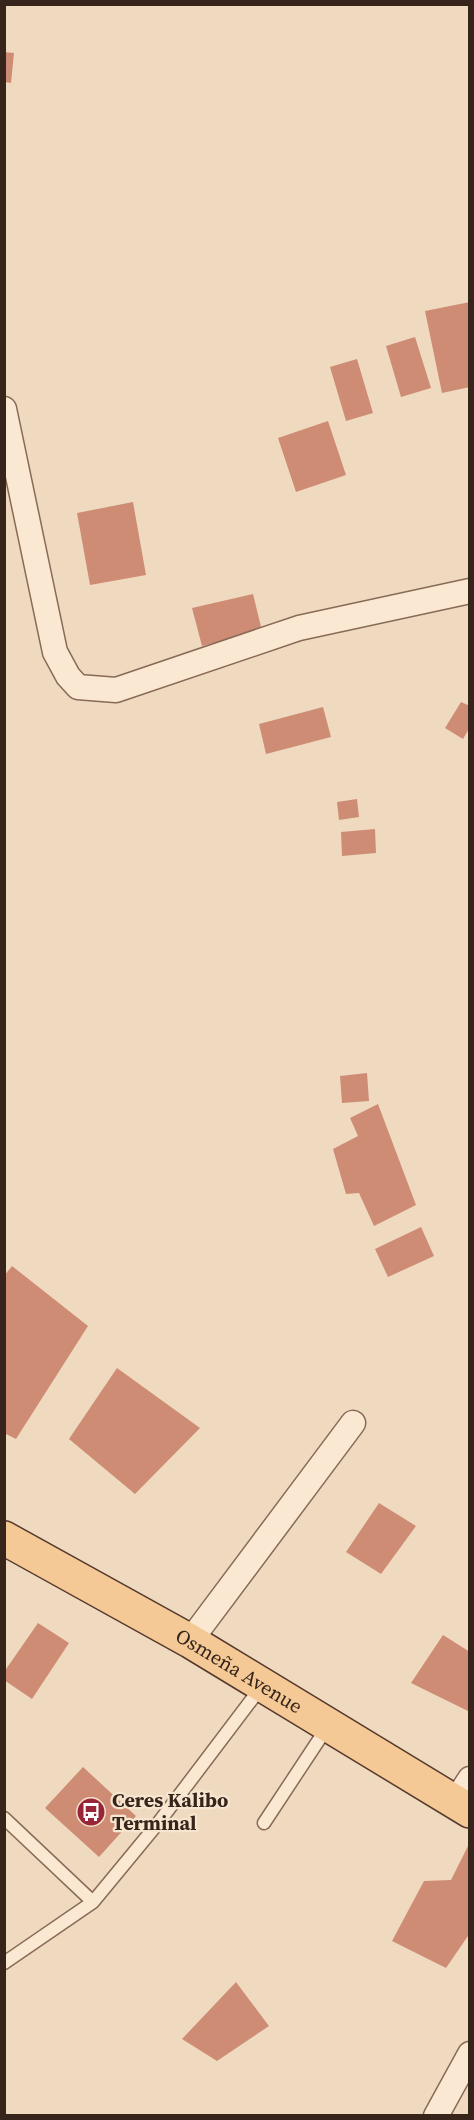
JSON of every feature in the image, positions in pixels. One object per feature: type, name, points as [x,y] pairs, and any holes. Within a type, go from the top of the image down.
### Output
[{"type":"main road","name":"Osmeña Avenue","points":[[4,1538],[190,1641],[328,1725],[465,1797]]},
{"type":"street","points":[[4,409],[55,652],[68,676],[78,687],[116,690],[299,628],[470,591]]},
{"type":"street","points":[[190,1641],[353,1423]]},
{"type":"street","points":[[436,2115],[470,2054]]},
{"type":"lane","points":[[4,1963],[93,1902],[159,1822],[262,1685]]},
{"type":"lane","points":[[264,1823],[328,1725]]},
{"type":"lane","points":[[4,1818],[93,1902]]},
{"type":"building","points":[[4,52],[14,53],[11,83],[4,82]]},
{"type":"building","points":[[470,302],[470,387],[442,393],[425,311]]},
{"type":"building","points":[[415,337],[431,388],[401,397],[386,346]]},
{"type":"building","points":[[357,359],[373,413],[346,421],[330,367]]},
{"type":"building","points":[[328,421],[346,475],[296,492],[278,438]]},
{"type":"building","points":[[133,502],[146,575],[90,585],[77,513]]},
{"type":"building","points":[[253,594],[262,631],[202,646],[192,608]]},
{"type":"building","points":[[461,702],[470,706],[470,727],[463,739],[445,728]]},
{"type":"building","points":[[323,707],[331,737],[266,754],[259,724]]},
{"type":"building","points":[[357,799],[359,817],[339,820],[337,802]]},
{"type":"building","points":[[375,829],[376,853],[342,856],[341,832]]},
{"type":"building","points":[[367,1073],[369,1101],[342,1103],[340,1076]]},
{"type":"building","points":[[378,1104],[416,1205],[374,1226],[359,1193],[346,1194],[333,1149],[358,1136],[350,1118]]},
{"type":"building","points":[[421,1227],[434,1256],[388,1277],[375,1249]]},
{"type":"building","points":[[12,1266],[88,1326],[16,1439],[4,1433],[4,1276]]},
{"type":"building","points":[[117,1368],[200,1428],[135,1494],[69,1439]]},
{"type":"building","points":[[379,1503],[416,1526],[381,1574],[346,1552]]},
{"type":"building","points":[[38,1623],[69,1643],[32,1699],[4,1680],[4,1672]]},
{"type":"building","points":[[443,1635],[470,1652],[470,1712],[411,1683]]},
{"type":"building","name":"Ceres Kalibo Terminal","points":[[83,1767],[136,1816],[99,1857],[45,1808]]},
{"type":"building","points":[[470,1842],[470,1933],[446,1968],[392,1941],[424,1881],[451,1880]]},
{"type":"building","points":[[236,1982],[269,2026],[217,2061],[182,2039]]},
{"type":"place","name":"Ceres Kalibo Terminal","points":[[91,1812]]}]
